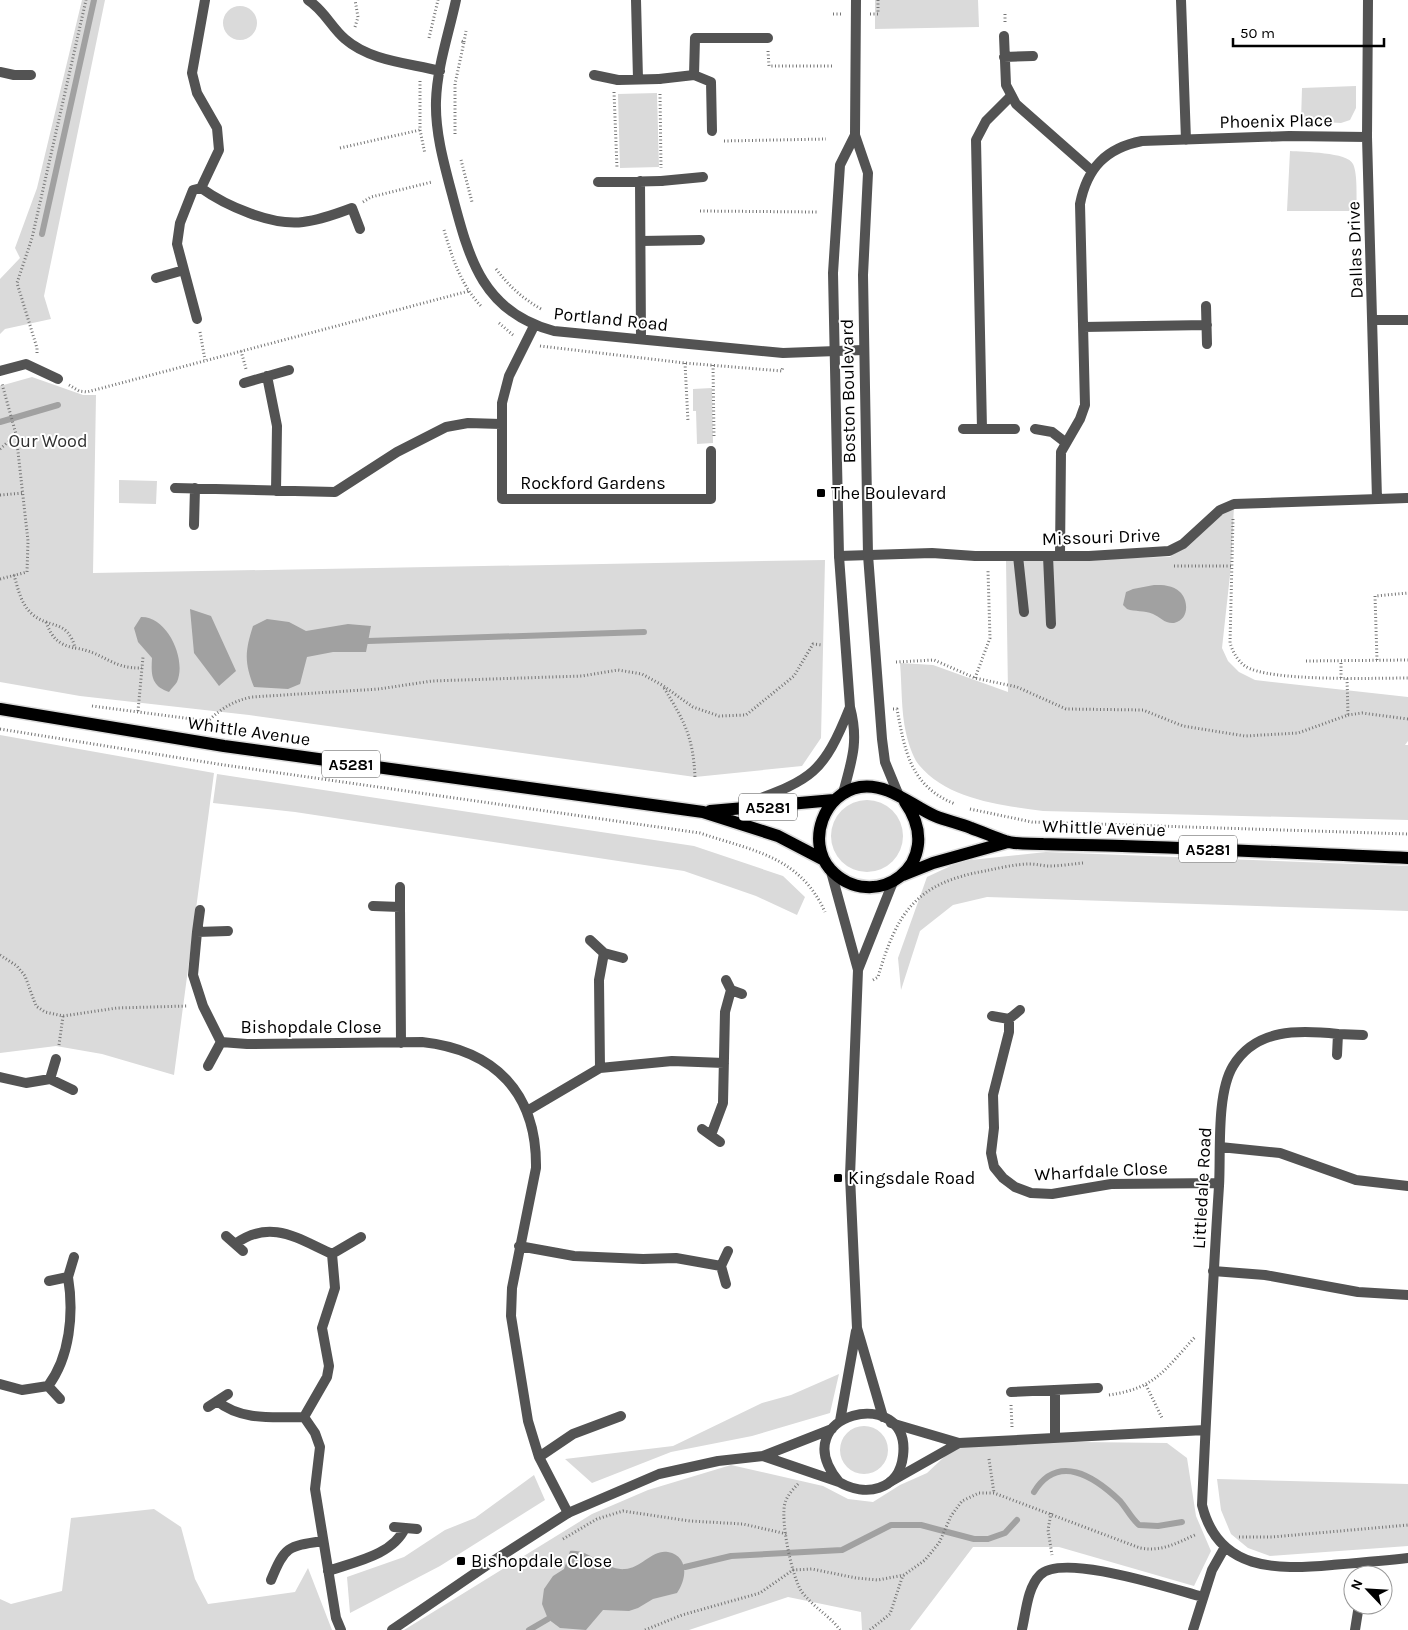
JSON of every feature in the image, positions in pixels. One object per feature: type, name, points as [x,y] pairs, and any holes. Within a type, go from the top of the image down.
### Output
[{"type":"main road","name":"Whittle Avenue","points":[[0,708],[233,747],[703,812],[778,836],[827,864]]},
{"type":"main road","name":"A5281","points":[[898,878],[876,887],[859,886],[842,880],[827,864],[819,844],[824,813],[839,797],[857,788],[872,786],[886,789],[902,799]]},
{"type":"main road","name":"Whittle Avenue","points":[[703,812],[839,797]]},
{"type":"main road","name":"Whittle Avenue","points":[[902,799],[934,816],[1008,842],[1408,858]]},
{"type":"main road","points":[[898,878],[913,862],[918,847],[919,831],[915,815],[902,799]]},
{"type":"main road","name":"Whittle Avenue","points":[[898,878],[932,863],[1008,842]]},
{"type":"street","points":[[197,319],[177,244],[177,234],[193,190],[201,188],[220,150],[217,128],[197,93],[192,73],[205,0]]},
{"type":"street","points":[[308,0],[321,9],[344,39],[364,52],[440,71]]},
{"type":"street","name":"Portland Road","points":[[456,0],[440,71],[436,99],[437,124],[446,173],[466,249],[483,281],[495,298],[514,314],[534,326],[554,331],[783,353],[863,350]]},
{"type":"street","points":[[636,0],[638,80]]},
{"type":"street","name":"Boston Boulevard","points":[[856,0],[855,135],[868,173],[863,275],[868,555],[885,762],[902,799]]},
{"type":"street","points":[[1181,0],[1186,140]]},
{"type":"street","name":"Dallas Drive","points":[[1368,0],[1366,137],[1374,320],[1378,499]]},
{"type":"street","points":[[1004,36],[1006,85],[1011,96],[1026,113],[1092,171]]},
{"type":"street","points":[[694,75],[695,38],[768,38]]},
{"type":"street","points":[[1004,57],[1033,56]]},
{"type":"street","points":[[0,72],[14,75],[31,75]]},
{"type":"street","points":[[594,75],[616,80],[638,80],[694,75],[711,82],[712,131]]},
{"type":"street","points":[[982,429],[976,140],[986,121],[1011,96]]},
{"type":"street","name":"Boston Boulevard","points":[[839,797],[855,749],[855,728],[850,707],[839,556],[833,273],[840,165],[855,135]]},
{"type":"street","name":"Phoenix Place","points":[[1060,556],[1059,465],[1065,442],[1080,419],[1085,405],[1080,204],[1084,185],[1092,171],[1102,159],[1127,144],[1142,141],[1289,136],[1366,137]]},
{"type":"street","points":[[598,182],[661,181],[703,177]]},
{"type":"street","points":[[640,181],[641,339]]},
{"type":"street","points":[[201,188],[220,202],[235,209],[290,222],[313,220],[352,208],[360,229]]},
{"type":"street","points":[[641,241],[700,240]]},
{"type":"street","points":[[156,278],[184,270]]},
{"type":"street","points":[[1206,306],[1208,344]]},
{"type":"street","points":[[1374,320],[1408,320]]},
{"type":"street","points":[[1083,327],[1207,325]]},
{"type":"street","name":"Rockford Gardens","points":[[534,326],[504,389],[501,424],[502,499],[711,499],[711,451]]},
{"type":"street","points":[[0,371],[26,364],[58,379]]},
{"type":"street","points":[[244,383],[289,370]]},
{"type":"street","points":[[267,376],[277,426],[276,491]]},
{"type":"street","points":[[175,488],[335,492],[433,432],[468,423],[501,424]]},
{"type":"street","points":[[963,429],[1015,429]]},
{"type":"street","points":[[1035,429],[1052,432],[1065,442]]},
{"type":"street","points":[[194,525],[195,488]]},
{"type":"street","name":"Missouri Drive","points":[[839,556],[932,553],[988,556],[1060,556],[1169,551],[1183,544],[1220,510],[1234,504],[1407,498]]},
{"type":"street","points":[[1018,556],[1024,612]]},
{"type":"street","points":[[1048,556],[1052,624]]},
{"type":"street","points":[[730,810],[795,785],[811,775],[835,743],[850,707]]},
{"type":"street","points":[[827,864],[858,970],[850,1176],[857,1328],[836,1425],[827,1439],[826,1461],[830,1472],[839,1482]]},
{"type":"street","points":[[858,970],[898,878]]},
{"type":"street","name":"Bishopdale Close","points":[[400,888],[401,1043]]},
{"type":"street","points":[[373,906],[400,907]]},
{"type":"street","name":"Bishopdale Close","points":[[200,910],[193,975],[203,1006],[222,1042]]},
{"type":"street","points":[[197,932],[228,931]]},
{"type":"street","points":[[590,940],[604,953],[623,958]]},
{"type":"street","points":[[600,1068],[599,980],[604,953]]},
{"type":"street","points":[[702,1129],[715,1138],[722,1103],[725,1012],[730,990],[726,980]]},
{"type":"street","points":[[730,990],[742,994]]},
{"type":"street","points":[[992,1016],[1009,1019],[1020,1010]]},
{"type":"street","name":"Wharfdale Close","points":[[1009,1019],[1009,1032],[993,1095],[994,1128],[991,1153],[994,1167],[1015,1188],[1031,1193],[1052,1194],[1111,1184],[1219,1183]]},
{"type":"street","name":"Littledale Road","points":[[1363,1034],[1312,1031],[1278,1033],[1266,1037],[1242,1054],[1232,1066],[1226,1084],[1220,1147],[1202,1505],[1207,1524],[1225,1547],[1246,1560],[1267,1566],[1355,1563],[1408,1558]]},
{"type":"street","points":[[1337,1056],[1338,1034]]},
{"type":"street","name":"Bishopdale Close","points":[[222,1042],[247,1044],[441,1044],[475,1056],[492,1065],[507,1079],[527,1111],[535,1137],[536,1168],[519,1246],[512,1288],[511,1316],[528,1421],[539,1457],[568,1513]]},
{"type":"street","name":"Bishopdale Close","points":[[208,1066],[222,1042]]},
{"type":"street","points":[[50,1079],[56,1058]]},
{"type":"street","points":[[527,1111],[600,1068],[672,1061],[724,1062]]},
{"type":"street","points":[[0,1077],[26,1083],[50,1079],[73,1090]]},
{"type":"street","points":[[1220,1147],[1280,1153],[1356,1180],[1408,1186]]},
{"type":"street","points":[[235,1244],[245,1236],[277,1232],[290,1234],[332,1254]]},
{"type":"street","points":[[226,1236],[243,1251]]},
{"type":"street","points":[[332,1254],[361,1237]]},
{"type":"street","points":[[519,1246],[574,1256],[643,1259],[676,1258],[721,1266]]},
{"type":"street","points":[[726,1284],[721,1266],[728,1251]]},
{"type":"street","points":[[304,1417],[327,1377],[328,1366],[322,1328],[335,1288],[332,1254]]},
{"type":"street","points":[[0,1384],[22,1390],[48,1386],[59,1372],[71,1310],[68,1277],[74,1257]]},
{"type":"street","points":[[1213,1271],[1265,1275],[1358,1292],[1408,1295]]},
{"type":"street","points":[[49,1281],[68,1277]]},
{"type":"street","points":[[857,1328],[887,1420],[902,1440],[904,1451],[897,1474],[888,1484]]},
{"type":"street","points":[[48,1386],[60,1399]]},
{"type":"street","points":[[1011,1392],[1098,1388]]},
{"type":"street","points":[[1055,1390],[1055,1438]]},
{"type":"street","points":[[208,1407],[228,1394]]},
{"type":"street","points":[[217,1401],[238,1414],[263,1417],[304,1417]]},
{"type":"street","points":[[392,1630],[490,1562],[568,1513],[659,1474],[718,1461],[763,1456],[836,1425],[849,1416],[861,1412],[959,1443],[1205,1430]]},
{"type":"street","points":[[539,1457],[573,1434],[621,1416]]},
{"type":"street","points":[[304,1417],[315,1433],[320,1447],[315,1489],[336,1618],[341,1630]]},
{"type":"street","points":[[763,1456],[863,1491],[876,1490],[888,1484],[959,1443]]},
{"type":"street","points":[[394,1527],[417,1530]]},
{"type":"street","points":[[328,1571],[378,1553],[397,1541],[405,1528]]},
{"type":"street","points":[[271,1580],[283,1554],[289,1548],[323,1540]]},
{"type":"street","points":[[1193,1630],[1216,1561],[1225,1547]]},
{"type":"street","points":[[1015,1630],[1023,1630],[1033,1585],[1039,1576],[1054,1567],[1068,1566],[1099,1570],[1203,1597]]},
{"type":"street","points":[[1355,1630],[1357,1615]]},
{"type":"path","points":[[36,368],[37,348],[17,283],[32,238],[86,0]]},
{"type":"path","points":[[344,39],[356,26],[358,17],[355,0]]},
{"type":"path","points":[[428,42],[438,0]]},
{"type":"path","points":[[878,0],[878,14]]},
{"type":"path","points":[[768,38],[769,66],[834,66]]},
{"type":"path","points":[[448,39],[464,42],[455,84],[454,115],[456,141]]},
{"type":"path","points":[[660,79],[661,181]]},
{"type":"path","points":[[616,80],[617,182]]},
{"type":"path","points":[[340,148],[420,130]]},
{"type":"path","points":[[712,131],[705,141],[826,139]]},
{"type":"path","points":[[458,150],[472,205]]},
{"type":"path","points":[[352,208],[371,197],[432,182]]},
{"type":"path","points":[[700,211],[817,212]]},
{"type":"path","points":[[492,264],[508,285],[524,299],[550,312]]},
{"type":"path","points":[[58,379],[79,391],[88,392],[469,292]]},
{"type":"path","points":[[197,319],[205,360]]},
{"type":"path","points":[[540,346],[685,363],[782,371]]},
{"type":"path","points":[[685,363],[688,422]]},
{"type":"path","points":[[711,451],[714,444],[713,365]]},
{"type":"path","points":[[0,376],[16,434],[28,541],[27,572],[0,579]]},
{"type":"path","points":[[0,449],[16,434]]},
{"type":"path","points":[[0,495],[24,493]]},
{"type":"path","points":[[1234,504],[1230,644],[1234,655],[1244,665],[1269,675],[1408,678]]},
{"type":"path","points":[[975,678],[990,638],[988,556]]},
{"type":"path","points":[[14,575],[21,600],[32,614],[46,622],[59,625],[72,636],[74,648]]},
{"type":"path","points":[[1377,660],[1375,596],[1408,593]]},
{"type":"path","points":[[46,622],[51,634],[61,645],[88,650],[112,664],[126,668],[142,668]]},
{"type":"path","points":[[143,657],[138,711],[208,721],[222,708],[235,701],[252,697],[379,689],[432,681],[582,676],[618,670],[642,674],[662,685],[692,707],[719,716],[746,715],[794,676],[813,644],[822,645]]},
{"type":"path","points":[[896,662],[934,660],[975,678],[1017,687],[1066,708],[1143,710],[1183,726],[1245,736],[1298,733],[1348,715],[1362,713],[1408,719]]},
{"type":"path","points":[[1306,662],[1408,660]]},
{"type":"path","points":[[1341,661],[1341,678]]},
{"type":"path","points":[[1347,678],[1348,715]]},
{"type":"path","points":[[662,685],[686,725],[694,750],[696,777]]},
{"type":"path","points":[[880,709],[897,709],[910,764],[924,783],[936,794],[959,805]]},
{"type":"path","points":[[0,729],[224,765],[700,833],[766,855],[791,868],[809,883],[824,909]]},
{"type":"path","points":[[966,808],[1032,822],[1408,834]]},
{"type":"path","points":[[878,977],[888,944],[905,914],[924,892],[952,878],[1031,864]]},
{"type":"path","points":[[0,955],[17,966],[25,976],[36,1006],[45,1012],[63,1016],[117,1008],[203,1006]]},
{"type":"path","points":[[56,1058],[63,1016]]},
{"type":"path","points":[[1098,1388],[1098,1397],[1146,1385],[1163,1374],[1210,1320]]},
{"type":"path","points":[[1146,1385],[1162,1419]]},
{"type":"path","points":[[1011,1392],[1012,1440]]},
{"type":"path","points":[[989,1459],[994,1493]]},
{"type":"path","points":[[800,1482],[785,1503],[784,1519],[793,1570],[801,1591],[816,1607],[830,1616],[840,1630]]},
{"type":"path","points":[[645,1630],[682,1614],[760,1593],[793,1570],[812,1569],[856,1578],[878,1580],[904,1575],[925,1560],[940,1539],[962,1501],[979,1493],[994,1493],[1140,1548],[1153,1550],[1165,1548],[1198,1534],[1203,1539]]},
{"type":"path","points":[[563,1539],[597,1519],[623,1511],[690,1521],[743,1524],[787,1534]]},
{"type":"path","points":[[1051,1513],[1048,1530],[1054,1567]]},
{"type":"path","points":[[1233,1534],[1238,1538],[1272,1537],[1408,1525]]},
{"type":"path","points":[[870,1630],[890,1614],[904,1575]]},
{"type":"green space","points":[[82,0],[105,0],[44,296],[51,319],[5,329],[0,334],[0,279],[20,258],[15,248],[37,188]]},
{"type":"green space","points":[[875,0],[978,0],[979,27],[875,29]]},
{"type":"green space","points":[[240,6],[252,11],[257,23],[252,35],[240,40],[228,35],[223,23],[228,11]]},
{"type":"green space","points":[[1356,86],[1356,108],[1350,120],[1341,123],[1301,121],[1302,88]]},
{"type":"green space","points":[[657,93],[659,167],[620,168],[618,94]]},
{"type":"green space","points":[[1290,151],[1325,153],[1349,160],[1355,168],[1356,174],[1357,211],[1287,211]]},
{"type":"green space","name":"Our Wood","points":[[32,377],[83,395],[96,395],[93,573],[825,560],[821,738],[802,766],[695,777],[249,715],[80,696],[0,682],[0,386]]},
{"type":"green space","points":[[712,388],[713,443],[697,444],[696,411],[693,411],[693,389]]},
{"type":"green space","points":[[119,480],[157,481],[156,504],[119,503]]},
{"type":"green space","points":[[1234,506],[1231,566],[1222,648],[1228,661],[1239,672],[1255,680],[1408,697],[1408,741],[1405,745],[1408,745],[1408,820],[1043,811],[976,799],[945,786],[931,777],[919,765],[911,750],[904,725],[900,663],[933,665],[1008,692],[1006,560],[1170,557],[1216,518]]},
{"type":"green space","points":[[0,735],[214,773],[174,1075],[102,1054],[56,1046],[0,1053]]},
{"type":"green space","points":[[217,774],[694,846],[783,876],[805,897],[797,915],[756,896],[684,871],[295,812],[213,803]]},
{"type":"green space","points":[[867,800],[881,803],[893,810],[900,822],[903,836],[900,850],[893,862],[881,869],[867,872],[853,869],[841,862],[834,850],[831,836],[834,822],[841,810],[853,803]]},
{"type":"green space","points":[[1046,852],[1408,866],[1408,911],[987,897],[953,905],[920,931],[901,990],[898,958],[927,877],[961,861]]},
{"type":"green space","points":[[839,1374],[830,1413],[752,1436],[671,1452],[592,1483],[565,1459],[673,1446],[762,1403],[791,1395]]},
{"type":"green space","points":[[859,1426],[869,1426],[881,1433],[888,1445],[888,1455],[881,1467],[869,1474],[859,1474],[851,1470],[844,1463],[840,1455],[840,1445],[844,1437],[851,1430]]},
{"type":"green space","points":[[984,1441],[1167,1443],[1187,1458],[1196,1516],[1211,1551],[1194,1586],[1059,1547],[973,1547],[910,1630],[862,1630],[861,1612],[788,1597],[689,1630],[404,1630],[592,1514],[648,1490],[731,1465],[823,1486],[848,1499],[873,1502],[900,1485],[927,1473],[959,1443]]},
{"type":"green space","points":[[534,1475],[545,1500],[440,1566],[350,1613],[347,1577],[404,1557],[445,1530],[475,1518]]},
{"type":"green space","points":[[1217,1479],[1408,1484],[1408,1546],[1270,1556],[1248,1548],[1231,1534],[1221,1510]]},
{"type":"green space","points":[[154,1509],[181,1527],[195,1579],[208,1604],[295,1592],[308,1568],[332,1630],[0,1630],[0,1599],[11,1604],[62,1591],[71,1518]]},
{"type":"shaded area","points":[[1154,585],[1164,585],[1180,592],[1186,605],[1183,618],[1174,623],[1168,622],[1153,614],[1127,609],[1123,605],[1126,592]]},
{"type":"shaded area","points":[[190,609],[211,616],[236,671],[219,686],[194,653]]},
{"type":"shaded area","points":[[141,617],[159,624],[166,631],[177,651],[179,673],[177,682],[169,692],[163,690],[155,683],[152,675],[152,658],[138,642],[134,628]]},
{"type":"shaded area","points":[[267,619],[289,622],[306,631],[348,624],[371,626],[366,652],[333,652],[307,657],[300,684],[288,689],[254,687],[247,663],[248,643],[253,626]]},
{"type":"shaded area","points":[[570,1551],[584,1553],[618,1569],[631,1568],[657,1553],[668,1552],[675,1554],[683,1563],[683,1581],[677,1593],[653,1599],[638,1608],[629,1611],[603,1610],[586,1630],[560,1628],[548,1619],[542,1604],[544,1589],[553,1576],[564,1569]]},
{"type":"waterway","points":[[42,234],[94,0]]},
{"type":"waterway","points":[[0,422],[58,405]]},
{"type":"waterway","points":[[368,641],[644,632]]},
{"type":"waterway","points":[[1034,1492],[1044,1480],[1054,1473],[1076,1472],[1088,1477],[1110,1492],[1120,1501],[1139,1525],[1158,1526],[1182,1522]]},
{"type":"waterway","points":[[685,1567],[731,1556],[842,1550],[891,1525],[921,1525],[974,1539],[988,1539],[1005,1533],[1017,1520]]},
{"type":"waterway","points":[[529,1630],[548,1619]]},
{"type":"place","name":"The Boulevard","points":[[821,493]]},
{"type":"place","name":"Kingsdale Road","points":[[838,1178]]},
{"type":"place","name":"Bishopdale Close","points":[[461,1561]]}]
